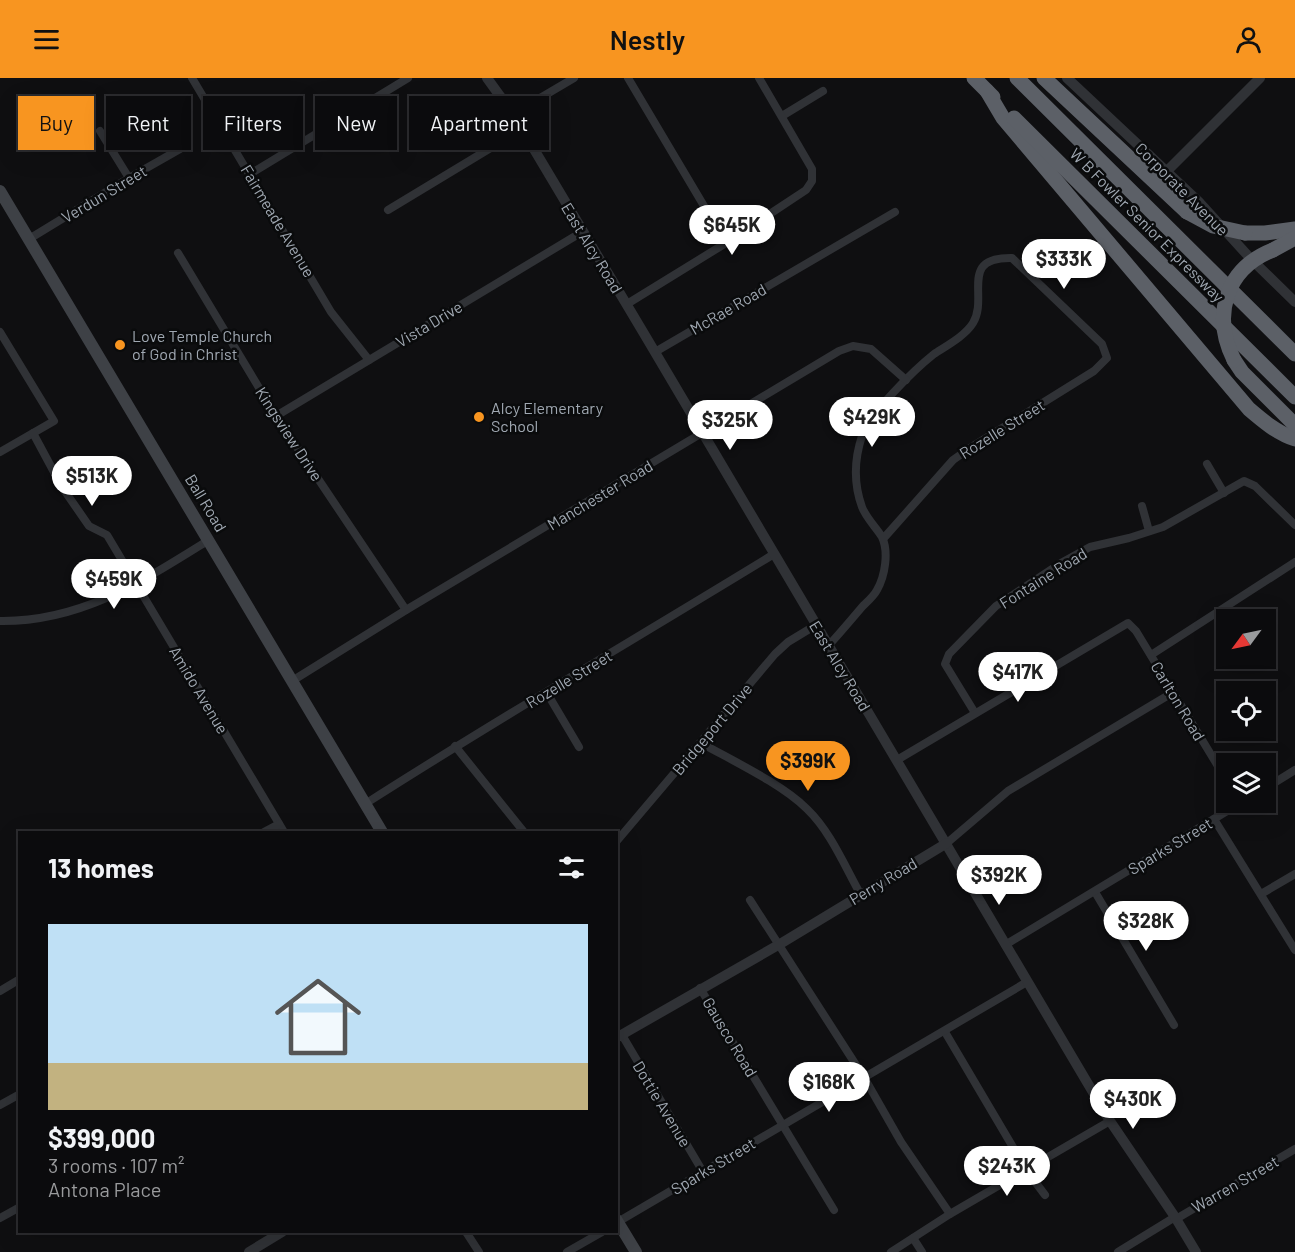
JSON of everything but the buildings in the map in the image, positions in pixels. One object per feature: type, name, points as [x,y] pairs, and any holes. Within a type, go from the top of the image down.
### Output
[{"type":"highway","name":"W B Fowler Senior Expressway","points":[[974,78],[1295,397]]},
{"type":"highway","name":"W B Fowler Senior Expressway","points":[[1017,78],[1295,354]]},
{"type":"highway","points":[[1044,78],[1187,212],[1213,226],[1245,233],[1295,229]]},
{"type":"highway","points":[[987,91],[1003,118],[1234,391],[1256,414],[1291,433]]},
{"type":"highway","points":[[1291,433],[1234,360],[1223,329],[1222,313],[1235,280],[1242,270],[1261,255],[1295,238]]},
{"type":"main road","name":"Ball Road","points":[[0,191],[381,831]]},
{"type":"main road","points":[[618,1223],[636,1252]]},
{"type":"street","name":"Fairmeade Avenue","points":[[192,78],[332,312],[369,360]]},
{"type":"street","points":[[250,174],[408,78]]},
{"type":"street","name":"East Alcy Road","points":[[487,78],[500,96]]},
{"type":"street","points":[[544,96],[574,78]]},
{"type":"street","points":[[628,78],[726,243]]},
{"type":"street","points":[[627,304],[807,190],[812,181],[812,169],[759,78]]},
{"type":"street","name":"Corporate Avenue","points":[[1067,78],[1200,203],[1251,259],[1295,302]]},
{"type":"street","points":[[1166,172],[1260,78]]},
{"type":"street","points":[[782,116],[823,91]]},
{"type":"street","points":[[100,131],[129,178]]},
{"type":"street","name":"Verdun Street","points":[[29,239],[178,150]]},
{"type":"street","points":[[388,210],[487,150]]},
{"type":"street","name":"East Alcy Road","points":[[534,150],[830,645],[1110,1121],[1196,1252]]},
{"type":"street","name":"McRae Road","points":[[655,352],[895,212]]},
{"type":"street","name":"Vista Drive","points":[[276,416],[582,231]]},
{"type":"street","name":"Kingsview Drive","points":[[178,253],[276,416],[406,610]]},
{"type":"street","name":"Rozelle Street","points":[[883,539],[953,460],[1094,371],[1107,358],[1102,344],[1012,258],[997,257],[984,264],[978,278],[978,315],[971,327],[924,362],[906,380]]},
{"type":"street","points":[[0,332],[54,421],[0,452]]},
{"type":"street","name":"Manchester Road","points":[[292,681],[406,610],[839,351],[853,346],[871,349],[906,380]]},
{"type":"street","points":[[830,645],[877,591],[886,554],[883,539],[862,509],[855,481],[855,458],[863,433],[872,418],[906,380]]},
{"type":"street","name":"Amido Avenue","points":[[33,433],[62,488],[89,526],[107,535],[138,584],[283,831]]},
{"type":"street","points":[[1207,464],[1224,493]]},
{"type":"street","name":"Fontaine Road","points":[[975,713],[945,664],[949,654],[996,606],[1061,563],[1090,547],[1163,527],[1244,481],[1255,486],[1295,525]]},
{"type":"street","points":[[1142,506],[1149,531]]},
{"type":"street","points":[[0,621],[19,621],[65,613],[89,606],[138,584],[209,540]]},
{"type":"street","name":"Rozelle Street","points":[[365,804],[455,746],[547,693],[774,554]]},
{"type":"street","points":[[1151,656],[1295,562]]},
{"type":"street","name":"Carlton Road","points":[[975,713],[1128,623],[1136,631],[1216,763]]},
{"type":"street","name":"Bridgeport Drive","points":[[618,840],[775,654],[788,642],[816,625]]},
{"type":"street","points":[[547,693],[579,747]]},
{"type":"street","name":"Perry Road","points":[[619,1036],[780,944],[947,843],[1008,791],[1172,693]]},
{"type":"street","points":[[897,760],[975,713]]},
{"type":"street","points":[[701,743],[792,795],[808,810],[825,831],[861,895]]},
{"type":"street","points":[[455,746],[523,831]]},
{"type":"street","points":[[1276,782],[1295,770]]},
{"type":"street","name":"Sparks Street","points":[[1005,945],[1224,813]]},
{"type":"street","points":[[1214,819],[1295,951]]},
{"type":"street","points":[[266,831],[279,824]]},
{"type":"street","points":[[1262,894],[1295,874]]},
{"type":"street","points":[[1095,892],[1174,1025]]},
{"type":"street","points":[[750,900],[865,1079],[901,1142],[950,1214]]},
{"type":"street","points":[[0,991],[18,980]]},
{"type":"street","name":"Sparks Street","points":[[618,1220],[865,1079],[1027,982]]},
{"type":"street","name":"Gausco Road","points":[[700,988],[834,1210]]},
{"type":"street","points":[[945,1032],[1027,1170],[1045,1195]]},
{"type":"street","name":"Dottie Avenue","points":[[619,1036],[703,1172]]},
{"type":"street","points":[[0,1106],[18,1095]]},
{"type":"street","points":[[891,1252],[950,1214],[1110,1121]]},
{"type":"street","name":"Warren Street","points":[[1118,1252],[1295,1149]]},
{"type":"street","points":[[0,1218],[18,1208]]},
{"type":"street","points":[[249,1252],[280,1233]]},
{"type":"street","points":[[467,1233],[479,1252]]},
{"type":"street","points":[[567,1252],[600,1233]]},
{"type":"street","points":[[913,1238],[922,1252]]},
{"type":"place","name":"Love Temple Church of God in Christ","points":[[120,345]]},
{"type":"place","name":"Alcy Elementary School","points":[[479,417]]}]
